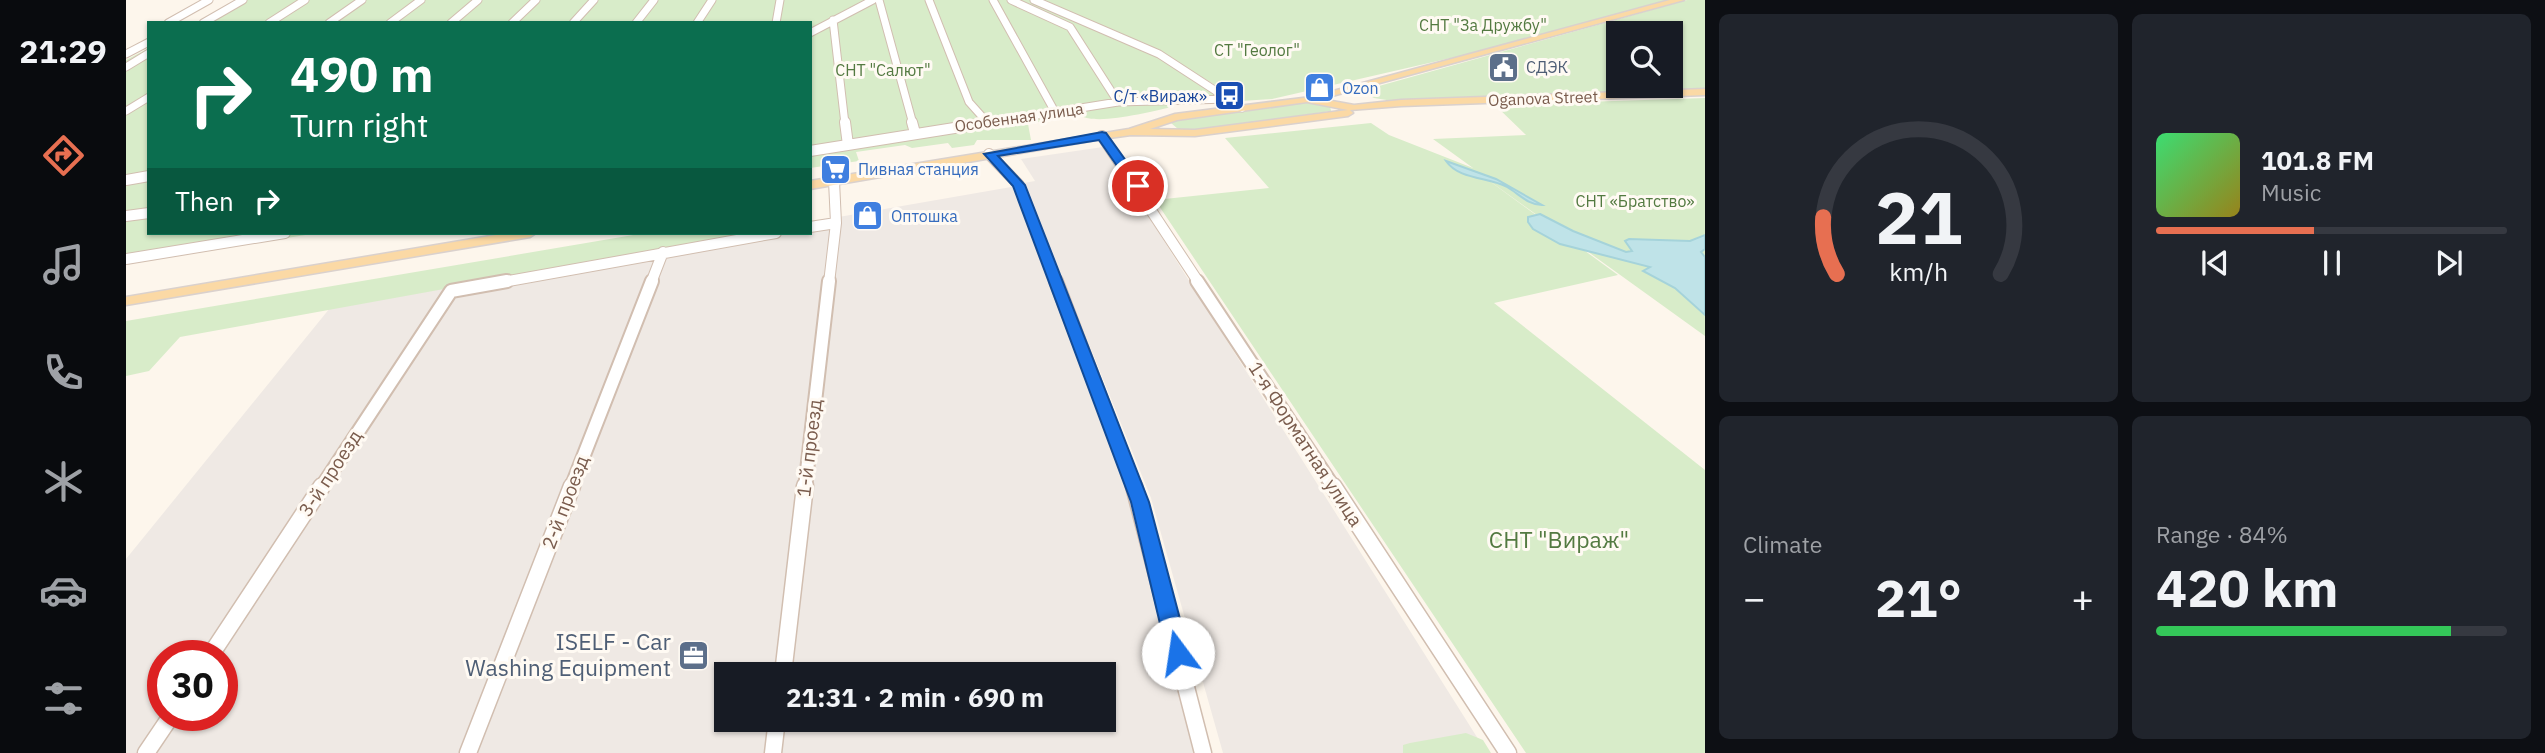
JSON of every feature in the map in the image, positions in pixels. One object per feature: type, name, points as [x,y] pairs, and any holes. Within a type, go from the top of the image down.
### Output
[{"type":"main road","points":[[812,186],[1102,136],[1131,132],[1182,132],[1332,104],[1680,0]]},
{"type":"main road","name":"Oganova Street","points":[[1332,104],[1367,110],[1380,105],[1705,92]]},
{"type":"main road","points":[[1131,132],[1169,119],[1242,108],[1307,99],[1332,104]]},
{"type":"main road","points":[[1169,119],[1169,127],[1182,132]]},
{"type":"main road","points":[[126,301],[518,235]]},
{"type":"street","points":[[172,21],[209,0]]},
{"type":"street","points":[[206,21],[243,0]]},
{"type":"street","points":[[272,21],[305,0]]},
{"type":"street","points":[[332,21],[362,0]]},
{"type":"street","points":[[393,21],[421,0]]},
{"type":"street","points":[[452,21],[478,0]]},
{"type":"street","points":[[514,21],[536,0]]},
{"type":"street","points":[[575,21],[594,0]]},
{"type":"street","points":[[638,21],[654,0]]},
{"type":"street","points":[[698,21],[712,0]]},
{"type":"street","points":[[776,21],[780,0]]},
{"type":"street","points":[[812,32],[873,0]]},
{"type":"street","points":[[879,0],[915,133]]},
{"type":"street","points":[[929,0],[969,102],[986,121]]},
{"type":"street","points":[[993,0],[1055,112]]},
{"type":"street","points":[[1011,0],[1070,27],[1118,102]]},
{"type":"street","points":[[1034,0],[1159,54],[1242,108]]},
{"type":"street","points":[[833,20],[848,145]]},
{"type":"street","points":[[126,54],[147,43]]},
{"type":"street","points":[[126,67],[147,55]]},
{"type":"street","points":[[126,111],[147,98]]},
{"type":"street","name":"Особенная улица","points":[[812,151],[1118,102],[1229,99]]},
{"type":"street","name":"1-я Форматная улица","points":[[1102,136],[1508,753]]},
{"type":"street","points":[[989,154],[1019,185],[1140,502],[1203,753]]},
{"type":"street","points":[[126,180],[147,177]]},
{"type":"street","name":"1-й проезд","points":[[784,662],[836,223],[834,181]]},
{"type":"street","points":[[126,216],[147,213]]},
{"type":"street","points":[[812,227],[836,223]]},
{"type":"street","points":[[126,259],[273,235]]},
{"type":"street","points":[[663,252],[764,235]]},
{"type":"street","name":"3-й проезд","points":[[220,640],[450,290],[663,252]]},
{"type":"street","name":"2-й проезд","points":[[468,753],[663,252]]},
{"type":"street","points":[[146,753],[161,731]]},
{"type":"street","points":[[773,753],[775,732]]},
{"type":"shaded area","points":[[1103,147],[1487,753],[1223,753],[1151,498],[1024,183],[1035,181],[1021,159]]},
{"type":"shaded area","points":[[1017,186],[1138,515],[1199,753],[126,753],[126,559],[330,308],[740,235],[812,235],[812,222]]},
{"type":"green space","name":"СНТ \"Салют\"","points":[[242,0],[1031,0],[1163,58],[1226,100],[1174,102],[1172,107],[1108,119],[1085,118],[1078,114],[1028,124],[1031,140],[977,140],[974,145],[952,148],[948,143],[912,148],[905,145],[856,152],[859,161],[812,168],[812,21],[202,21]]},
{"type":"green space","name":"СТ \"Геолог\"","points":[[1036,0],[1672,0],[1477,52],[1272,99],[1241,101],[1171,58]]},
{"type":"green space","points":[[1687,0],[1705,0],[1705,92],[1683,93],[1683,21],[1612,21]]},
{"type":"green space","points":[[1606,23],[1606,95],[1393,101],[1374,98],[1361,91]]},
{"type":"green space","points":[[147,49],[147,235],[306,235],[126,264],[126,60]]},
{"type":"green space","name":"СНТ \"Вираж\"","points":[[1705,98],[1705,336],[1473,169],[1618,275],[1494,303],[1705,470],[1705,753],[1526,753],[1155,200],[1269,188],[1225,138],[1371,123],[1389,135],[1473,168],[1433,139],[1526,135],[1495,105]]},
{"type":"green space","points":[[1310,101],[1330,106],[1331,111],[1193,131],[1178,129],[1171,123],[1178,119]]},
{"type":"green space","points":[[633,235],[740,235],[180,337],[149,371],[126,376],[126,321]]},
{"type":"green space","points":[[1466,733],[1483,740],[1491,753],[1403,753],[1403,745]]},
{"type":"water","points":[[1446,161],[1496,179],[1542,205],[1528,201],[1500,184],[1458,172]]},
{"type":"water","points":[[1540,214],[1573,231],[1626,252],[1632,251],[1625,241],[1629,239],[1690,241],[1705,235],[1705,249],[1701,252],[1705,257],[1705,315],[1675,288],[1643,271],[1650,267],[1560,244],[1533,229],[1528,217]]},
{"type":"place","name":"СДЭК","points":[[1503,67]]},
{"type":"place","name":"Ozon","points":[[1319,88]]},
{"type":"place","name":"С/т «Вираж»","points":[[1230,96]]},
{"type":"place","name":"Пивная станция","points":[[835,169]]},
{"type":"place","name":"Оптошка","points":[[868,216]]},
{"type":"place","name":"ISELF - Car Washing Equipment","points":[[694,655]]},
{"type":"route","points":[[1138,186],[1102,136],[989,154],[1019,185],[1140,502],[1178,653]]},
{"type":"park label","name":"СНТ \"За Дружбу\"","points":[[1483,25]]},
{"type":"park label","name":"СНТ «Братство»","points":[[1635,201]]}]
